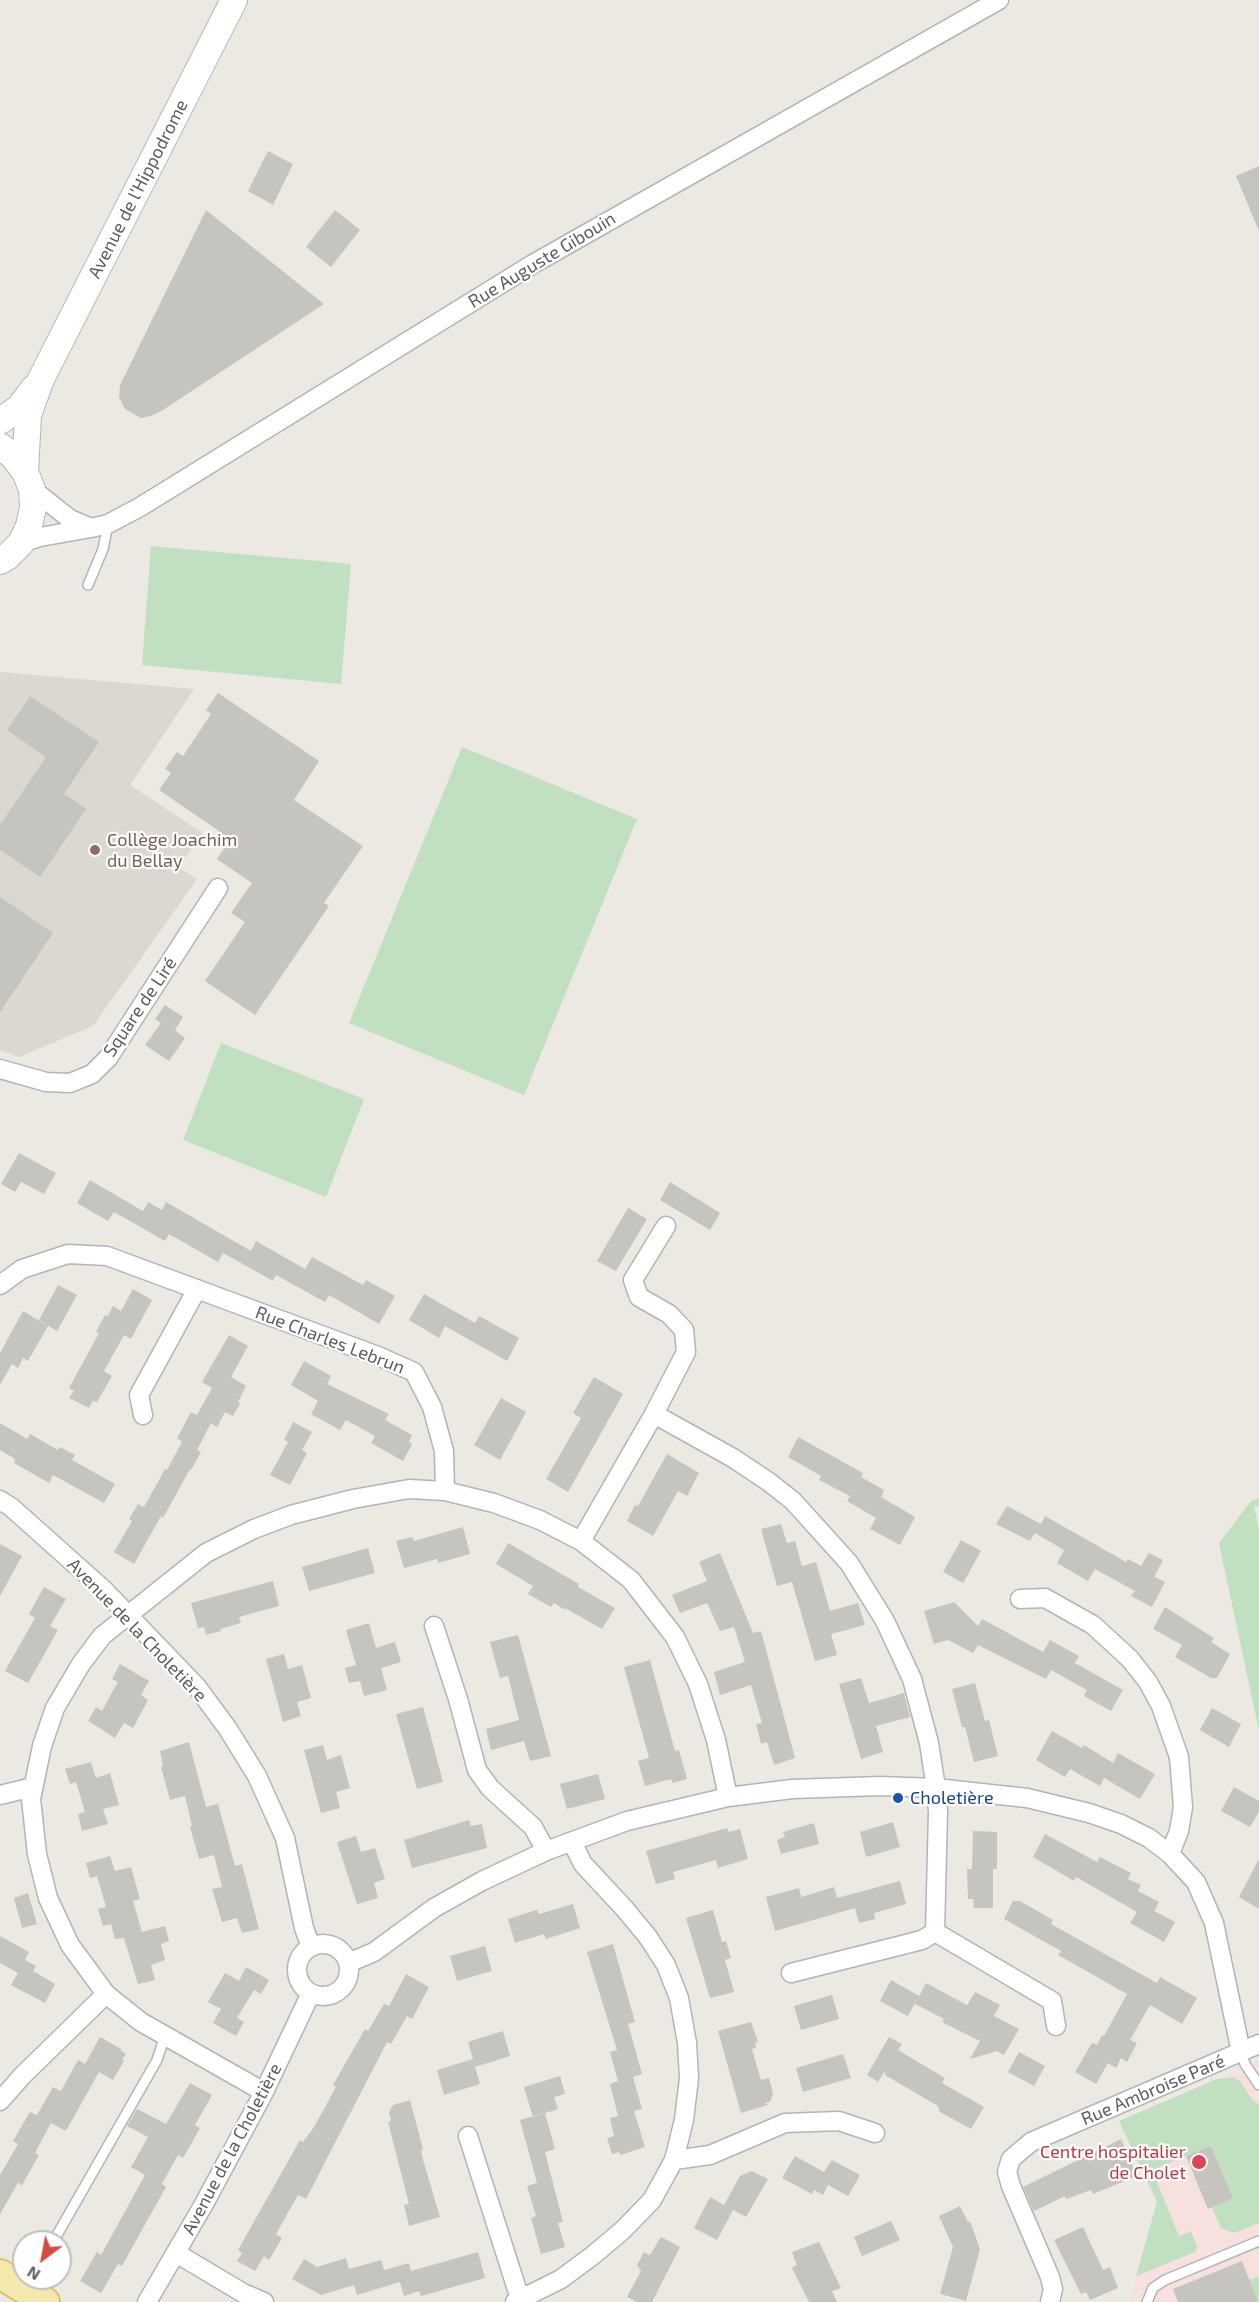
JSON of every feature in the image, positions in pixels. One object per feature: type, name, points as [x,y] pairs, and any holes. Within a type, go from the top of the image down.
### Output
[{"type":"main road","name":"Avenue de l’Hippodrome","points":[[21,543],[29,526],[33,508],[28,481],[28,416],[41,379],[234,0]]},
{"type":"main road","name":"Avenue de l’Hippodrome","points":[[0,421],[18,408],[41,379]]},
{"type":"main road","points":[[0,446],[13,456],[28,481]]},
{"type":"main road","points":[[0,561],[21,543]]},
{"type":"main road","points":[[0,2274],[45,2302]]},
{"type":"street","name":"Rue Auguste Gibouin","points":[[21,543],[40,537],[99,526],[140,507],[533,264],[999,0]]},
{"type":"street","points":[[28,481],[70,519],[99,526]]},
{"type":"street","name":"Square de Liré","points":[[0,1069],[46,1082],[70,1083],[92,1074],[108,1058],[218,888]]},
{"type":"street","points":[[580,1542],[654,1414],[686,1352],[684,1330],[669,1314],[639,1297],[633,1280],[666,1226]]},
{"type":"street","name":"Rue Charles Lebrun","points":[[0,1285],[22,1269],[68,1254],[107,1256],[378,1356],[414,1372],[432,1407],[444,1451],[445,1491]]},
{"type":"street","points":[[143,1415],[139,1395],[197,1289]]},
{"type":"street","points":[[654,1414],[694,1435],[769,1482],[800,1508],[849,1563],[885,1621],[912,1679],[929,1743],[938,1812],[935,1932]]},
{"type":"street","points":[[264,2092],[141,2022],[106,1994],[70,1945],[48,1898],[37,1854],[31,1799],[42,1746],[55,1708],[81,1664],[102,1636],[206,1553],[254,1529],[291,1515],[353,1499],[409,1490],[445,1491],[494,1503],[540,1520],[580,1542],[631,1580],[675,1637],[698,1684],[716,1740],[728,1797]]},
{"type":"street","name":"Avenue de la Choletière","points":[[0,1500],[11,1507],[95,1582],[197,1687],[228,1729],[257,1776],[285,1838],[304,1928],[311,1947]]},
{"type":"street","points":[[1020,1599],[1045,1599],[1093,1625],[1130,1659],[1148,1682],[1161,1706],[1179,1757],[1183,1807],[1179,1832],[1170,1854]]},
{"type":"street","points":[[434,1626],[458,1699],[477,1770],[490,1788],[533,1827],[546,1851]]},
{"type":"street","points":[[348,1963],[374,1952],[434,1908],[482,1881],[546,1851],[627,1821],[728,1797],[792,1789],[880,1786],[936,1788],[1027,1798],[1089,1813],[1121,1824],[1149,1838],[1170,1854],[1196,1882],[1214,1923],[1241,2052]]},
{"type":"street","points":[[0,1795],[33,1787]]},
{"type":"street","points":[[468,2136],[519,2301],[561,2279],[623,2230],[652,2200],[674,2160],[684,2120],[688,2078],[687,2043],[679,1998],[666,1965],[648,1937],[584,1864],[572,1842]]},
{"type":"street","points":[[791,1973],[922,1940],[935,1932]]},
{"type":"street","points":[[935,1932],[1052,2001],[1056,2026]]},
{"type":"street","points":[[318,1945],[333,1947],[340,1951],[348,1963],[347,1980],[342,1987],[328,1995],[311,1993],[300,1982],[297,1974],[300,1959],[311,1947],[318,1945]]},
{"type":"street","name":"Avenue de la Choletière","points":[[147,2302],[264,2092],[311,1993]]},
{"type":"street","points":[[0,2101],[23,2075],[106,1994]]},
{"type":"street","name":"Rue Ambroise Paré","points":[[1050,2302],[1053,2289],[1050,2277],[1007,2172],[1011,2159],[1031,2142],[1259,2044]]},
{"type":"street","points":[[674,2160],[710,2155],[785,2123],[839,2121],[875,2133]]},
{"type":"street","points":[[176,2253],[243,2293],[264,2302]]},
{"type":"lane","points":[[88,585],[104,549],[99,526]]},
{"type":"lane","points":[[60,2230],[157,2060],[165,2036]]},
{"type":"lane","points":[[1241,2052],[1245,2064],[1259,2085]]},
{"type":"lane","points":[[1147,2302],[1153,2288],[1165,2280],[1259,2241]]},
{"type":"shaded area","name":"Collège Joachim du Bellay","points":[[0,672],[194,689],[130,785],[202,833],[179,867],[197,879],[93,1026],[19,1057],[0,1050]]},
{"type":"shaded area","name":"Centre hospitalier de Cholet","points":[[1259,2061],[1259,2302],[1130,2302],[1157,2202],[1119,2121]]},
{"type":"green space","points":[[151,546],[351,564],[341,684],[142,665]]},
{"type":"green space","points":[[462,747],[637,819],[524,1095],[349,1023]]},
{"type":"green space","points":[[221,1043],[364,1099],[326,1197],[183,1140]]},
{"type":"green space","points":[[1259,1498],[1259,1505],[1254,1507],[1259,1530],[1259,1731],[1219,1543],[1251,1501]]},
{"type":"green space","points":[[1233,2077],[1241,2082],[1252,2100],[1259,2105],[1259,2223],[1234,2233],[1221,2228],[1212,2207],[1233,2198],[1211,2146],[1152,2170],[1179,2236],[1191,2231],[1197,2247],[1195,2252],[1136,2276],[1157,2202],[1119,2121],[1217,2079]]},
{"type":"green space","points":[[1259,2276],[1259,2302],[1258,2302],[1249,2280]]},
{"type":"building","points":[[268,151],[293,164],[273,205],[248,191]]},
{"type":"building","points":[[1259,166],[1259,231],[1236,176]]},
{"type":"building","points":[[206,210],[324,304],[163,410],[141,418],[125,409],[119,397],[120,385]]},
{"type":"building","points":[[335,210],[360,230],[331,267],[306,247]]},
{"type":"building","points":[[218,693],[319,761],[294,800],[363,846],[324,903],[329,906],[255,1015],[205,981],[245,922],[231,913],[252,883],[217,859],[225,847],[213,839],[219,831],[159,790],[171,773],[165,769],[177,752],[183,756],[211,714],[206,710]]},
{"type":"building","points":[[30,696],[99,742],[64,794],[86,809],[40,877],[0,850],[0,825],[46,757],[7,730]]},
{"type":"building","points":[[0,897],[53,933],[0,1012]]},
{"type":"building","points":[[165,1005],[183,1017],[175,1030],[185,1038],[169,1061],[145,1045],[161,1023],[155,1019]]},
{"type":"building","points":[[19,1153],[56,1173],[44,1194],[21,1182],[15,1192],[1,1184]]},
{"type":"building","points":[[90,1180],[143,1211],[148,1202],[162,1210],[166,1202],[251,1251],[256,1241],[305,1269],[312,1257],[363,1285],[366,1280],[395,1296],[379,1324],[329,1295],[325,1302],[276,1275],[273,1281],[223,1253],[218,1262],[169,1234],[165,1241],[114,1212],[108,1221],[77,1203]]},
{"type":"building","points":[[670,1182],[720,1213],[710,1230],[660,1200]]},
{"type":"building","points":[[628,1208],[647,1219],[616,1271],[597,1261]]},
{"type":"building","points":[[58,1285],[77,1295],[57,1331],[39,1320]]},
{"type":"building","points":[[133,1289],[152,1300],[131,1339],[124,1335],[104,1371],[112,1376],[97,1402],[93,1401],[89,1408],[69,1398],[74,1391],[69,1388],[99,1333],[96,1332],[105,1315],[108,1316],[113,1306],[121,1311]]},
{"type":"building","points":[[424,1294],[475,1323],[479,1316],[519,1338],[507,1361],[445,1326],[439,1338],[409,1320]]},
{"type":"building","points":[[23,1311],[48,1326],[28,1361],[23,1358],[18,1368],[12,1364],[0,1385],[0,1353]]},
{"type":"building","points":[[229,1335],[248,1346],[231,1377],[246,1386],[238,1402],[240,1404],[233,1416],[225,1412],[217,1427],[211,1423],[197,1450],[201,1452],[134,1564],[114,1552],[132,1521],[129,1519],[138,1504],[144,1507],[165,1469],[167,1470],[182,1442],[177,1438],[191,1412],[197,1415],[212,1388],[202,1382]]},
{"type":"building","points":[[304,1361],[331,1376],[327,1384],[389,1414],[385,1420],[412,1435],[409,1442],[412,1444],[403,1461],[371,1443],[375,1436],[346,1420],[340,1430],[311,1414],[318,1401],[291,1385]]},
{"type":"building","points":[[594,1377],[623,1394],[568,1492],[546,1479],[581,1418],[573,1413]]},
{"type":"building","points":[[501,1398],[526,1412],[500,1460],[474,1445]]},
{"type":"building","points":[[293,1422],[312,1432],[302,1450],[307,1453],[290,1485],[270,1475],[288,1442],[284,1440]]},
{"type":"building","points":[[0,1423],[27,1439],[30,1434],[58,1450],[60,1447],[75,1455],[72,1460],[115,1484],[104,1503],[53,1475],[49,1483],[14,1463],[15,1459],[0,1450]]},
{"type":"building","points":[[798,1437],[863,1473],[861,1477],[884,1490],[881,1497],[915,1517],[900,1545],[870,1529],[876,1518],[847,1501],[850,1496],[819,1480],[821,1476],[788,1457]]},
{"type":"building","points":[[667,1454],[699,1473],[687,1496],[678,1491],[653,1536],[627,1521]]},
{"type":"building","points":[[1007,1506],[1041,1524],[1045,1516],[1126,1562],[1128,1559],[1141,1566],[1149,1553],[1163,1560],[1155,1577],[1165,1582],[1152,1607],[1131,1596],[1135,1591],[1095,1569],[1088,1581],[1057,1563],[1064,1550],[1035,1533],[1030,1541],[996,1524]]},
{"type":"building","points":[[781,1524],[787,1543],[795,1541],[802,1566],[816,1562],[830,1611],[858,1603],[865,1625],[831,1634],[837,1655],[815,1661],[792,1582],[777,1586],[761,1529]]},
{"type":"building","points":[[463,1527],[470,1554],[438,1563],[437,1559],[404,1568],[396,1541],[412,1537],[414,1541]]},
{"type":"building","points":[[961,1540],[981,1551],[963,1583],[943,1572]]},
{"type":"building","points":[[508,1543],[579,1584],[578,1587],[615,1608],[602,1629],[565,1608],[565,1610],[554,1603],[551,1607],[528,1594],[533,1586],[496,1564]]},
{"type":"building","points":[[0,1544],[22,1556],[0,1596]]},
{"type":"building","points":[[368,1548],[375,1573],[309,1591],[302,1567]]},
{"type":"building","points":[[720,1553],[753,1633],[761,1631],[795,1758],[774,1765],[767,1742],[761,1744],[756,1724],[762,1723],[751,1685],[720,1695],[714,1672],[745,1662],[734,1627],[720,1631],[707,1603],[680,1613],[672,1595],[707,1581],[699,1562]]},
{"type":"building","points":[[273,1581],[279,1606],[239,1617],[241,1623],[220,1629],[221,1631],[206,1635],[204,1627],[198,1628],[191,1603]]},
{"type":"building","points":[[44,1587],[66,1599],[50,1626],[58,1630],[28,1683],[5,1671],[35,1618],[29,1614]]},
{"type":"building","points":[[954,1602],[978,1626],[982,1619],[1043,1652],[1050,1640],[1079,1656],[1075,1663],[1123,1690],[1111,1711],[1084,1696],[1087,1690],[1051,1670],[1046,1679],[978,1645],[973,1653],[948,1640],[934,1644],[924,1611]]},
{"type":"building","points":[[1165,1607],[1214,1638],[1211,1642],[1230,1654],[1217,1678],[1211,1678],[1175,1657],[1182,1645],[1153,1629]]},
{"type":"building","points":[[369,1623],[376,1648],[395,1642],[401,1662],[381,1668],[387,1690],[364,1696],[360,1681],[349,1683],[345,1668],[356,1665],[346,1630]]},
{"type":"building","points":[[518,1635],[551,1756],[530,1761],[524,1741],[491,1750],[486,1729],[519,1720],[508,1676],[500,1678],[490,1642]]},
{"type":"building","points":[[284,1654],[288,1669],[302,1665],[311,1698],[297,1702],[301,1716],[283,1722],[266,1659]]},
{"type":"building","points":[[650,1660],[675,1751],[679,1750],[687,1779],[673,1783],[671,1779],[645,1786],[638,1761],[649,1758],[624,1667]]},
{"type":"building","points":[[120,1664],[149,1681],[141,1695],[148,1700],[133,1728],[124,1723],[115,1738],[88,1721],[96,1707],[102,1711],[118,1682],[112,1679]]},
{"type":"building","points":[[861,1678],[869,1703],[904,1693],[910,1717],[876,1726],[883,1752],[861,1759],[839,1684]]},
{"type":"building","points":[[975,1683],[985,1721],[989,1720],[998,1756],[974,1762],[952,1689]]},
{"type":"building","points":[[423,1707],[443,1782],[417,1789],[396,1714]]},
{"type":"building","points":[[1212,1708],[1241,1724],[1229,1747],[1200,1730]]},
{"type":"building","points":[[1052,1731],[1082,1748],[1084,1745],[1113,1763],[1118,1753],[1155,1774],[1140,1799],[1104,1778],[1100,1786],[1070,1769],[1065,1777],[1036,1760]]},
{"type":"building","points":[[189,1742],[206,1807],[218,1804],[235,1866],[242,1864],[259,1929],[242,1933],[237,1918],[222,1922],[212,1889],[222,1887],[214,1855],[199,1859],[190,1827],[192,1826],[185,1796],[170,1800],[161,1767],[163,1766],[160,1751]]},
{"type":"building","points":[[323,1745],[327,1760],[341,1755],[350,1788],[336,1792],[340,1808],[321,1813],[304,1750]]},
{"type":"building","points":[[91,1762],[96,1778],[110,1773],[119,1805],[103,1809],[108,1824],[82,1831],[78,1814],[85,1812],[76,1782],[70,1784],[65,1769]]},
{"type":"building","points":[[598,1774],[605,1799],[567,1809],[560,1784]]},
{"type":"building","points":[[1234,1787],[1259,1801],[1259,1812],[1250,1827],[1221,1811]]},
{"type":"building","points":[[469,1820],[471,1826],[482,1824],[487,1848],[412,1868],[404,1840]]},
{"type":"building","points":[[893,1822],[900,1847],[866,1857],[860,1832]]},
{"type":"building","points":[[814,1823],[819,1844],[781,1854],[777,1840],[785,1837],[783,1832]]},
{"type":"building","points":[[727,1828],[729,1832],[740,1829],[748,1859],[718,1868],[716,1860],[673,1872],[675,1879],[656,1884],[646,1851]]},
{"type":"building","points":[[973,1831],[997,1832],[997,1869],[993,1869],[993,1908],[974,1908],[973,1899],[968,1899],[967,1869],[972,1869]]},
{"type":"building","points":[[1045,1834],[1097,1862],[1100,1857],[1131,1873],[1128,1879],[1141,1885],[1138,1891],[1159,1902],[1154,1911],[1175,1922],[1164,1942],[1130,1923],[1137,1912],[1076,1877],[1074,1881],[1033,1857]]},
{"type":"building","points":[[356,1836],[361,1852],[375,1848],[385,1879],[374,1883],[378,1898],[357,1904],[337,1842]]},
{"type":"building","points":[[110,1856],[115,1871],[131,1867],[140,1899],[133,1901],[142,1932],[165,1926],[169,1941],[161,1944],[165,1960],[151,1965],[155,1980],[138,1984],[124,1938],[115,1939],[111,1924],[103,1926],[98,1909],[106,1907],[97,1876],[90,1878],[86,1863]]},
{"type":"building","points":[[1259,1859],[1259,1909],[1239,1897]]},
{"type":"building","points":[[900,1881],[906,1904],[874,1913],[875,1919],[859,1923],[855,1908],[775,1931],[766,1897],[799,1888],[801,1897],[834,1887],[837,1898]]},
{"type":"building","points":[[28,1893],[37,1924],[22,1928],[14,1898]]},
{"type":"building","points":[[1013,1901],[1020,1901],[1053,1920],[1051,1924],[1157,1983],[1160,1977],[1197,1998],[1182,2024],[1150,2005],[1130,2040],[1137,2043],[1127,2062],[1121,2058],[1116,2068],[1108,2063],[1096,2084],[1075,2072],[1092,2043],[1097,2045],[1102,2035],[1104,2036],[1127,1994],[1058,1955],[1061,1951],[1004,1919]]},
{"type":"building","points":[[573,1904],[580,1928],[546,1939],[544,1934],[515,1943],[508,1919],[537,1910],[539,1914]]},
{"type":"building","points":[[713,1910],[722,1942],[726,1941],[731,1958],[725,1960],[734,1992],[710,1998],[686,1918]]},
{"type":"building","points":[[0,1936],[29,1952],[25,1960],[36,1966],[33,1971],[55,1984],[45,2003],[11,1985],[18,1973],[0,1963]]},
{"type":"building","points":[[613,1944],[635,2022],[628,2024],[642,2074],[633,2077],[642,2109],[634,2111],[645,2147],[620,2155],[619,2152],[612,2154],[607,2138],[614,2136],[610,2118],[618,2116],[610,2084],[618,2081],[610,2052],[617,2050],[587,1952]]},
{"type":"building","points":[[485,1946],[492,1971],[457,1981],[450,1956]]},
{"type":"building","points":[[246,1967],[269,1980],[261,1994],[254,1990],[237,2018],[244,2022],[236,2036],[213,2023],[221,2009],[208,2002],[225,1973],[239,1981]]},
{"type":"building","points":[[406,1974],[429,1987],[412,2019],[407,2016],[391,2044],[387,2042],[306,2199],[298,2195],[276,2234],[282,2238],[269,2260],[264,2256],[255,2271],[237,2261],[242,2253],[238,2250],[300,2140],[303,2142],[314,2127],[336,2087],[333,2085],[365,2029],[368,2031],[384,2004],[389,2006]]},
{"type":"building","points":[[891,1980],[919,1996],[908,2016],[880,2001]]},
{"type":"building","points":[[926,1983],[967,2005],[975,1992],[1000,2005],[994,2016],[1019,2029],[1004,2055],[997,2051],[970,2059],[980,2041],[942,2022],[944,2019],[915,2004]]},
{"type":"building","points":[[832,1995],[839,2019],[801,2030],[794,2006]]},
{"type":"building","points":[[751,2022],[758,2042],[755,2042],[756,2048],[752,2049],[761,2080],[769,2078],[773,2094],[770,2102],[765,2103],[768,2105],[741,2113],[718,2031]]},
{"type":"building","points":[[503,2031],[510,2056],[475,2067],[480,2084],[444,2095],[437,2070],[473,2059],[468,2042]]},
{"type":"building","points":[[100,2037],[126,2054],[122,2060],[124,2061],[113,2080],[99,2072],[66,2131],[51,2123],[35,2153],[39,2155],[22,2185],[18,2183],[0,2214],[0,2175],[18,2144],[13,2141],[30,2112],[37,2115],[53,2087],[61,2091],[78,2060],[85,2064]]},
{"type":"building","points":[[889,2037],[902,2044],[898,2050],[945,2078],[942,2083],[984,2107],[971,2129],[940,2112],[938,2106],[885,2075],[885,2071],[878,2082],[867,2075]]},
{"type":"building","points":[[1019,2052],[1045,2066],[1034,2086],[1008,2072]]},
{"type":"building","points":[[843,2054],[851,2078],[803,2092],[796,2068]]},
{"type":"building","points":[[560,2076],[565,2094],[554,2097],[558,2109],[533,2117],[524,2087]]},
{"type":"building","points":[[190,2083],[212,2095],[195,2125],[200,2128],[183,2158],[178,2155],[162,2184],[166,2187],[122,2266],[118,2264],[101,2293],[80,2281],[97,2252],[101,2255],[145,2175],[131,2167],[148,2137],[127,2126],[137,2109],[166,2124]]},
{"type":"building","points":[[410,2100],[423,2149],[421,2150],[423,2160],[440,2217],[409,2226],[404,2205],[409,2204],[388,2122],[391,2121],[389,2112],[393,2105]]},
{"type":"building","points":[[545,2113],[555,2149],[545,2152],[563,2222],[558,2223],[565,2247],[541,2254],[531,2218],[536,2216],[527,2186],[537,2183],[520,2120]]},
{"type":"building","points":[[1121,2139],[1137,2176],[1093,2194],[1091,2190],[1066,2199],[1065,2196],[1034,2211],[1023,2187]]},
{"type":"building","points":[[1211,2146],[1233,2198],[1208,2209],[1186,2156]]},
{"type":"building","points":[[795,2156],[824,2172],[832,2160],[860,2175],[848,2196],[828,2185],[823,2195],[814,2190],[812,2194],[782,2178]]},
{"type":"building","points":[[752,2171],[768,2179],[746,2217],[726,2206],[733,2210],[717,2240],[694,2228],[710,2197],[724,2205],[740,2176]]},
{"type":"building","points":[[960,2206],[968,2222],[970,2221],[980,2249],[966,2301],[940,2294],[953,2247],[939,2216]]},
{"type":"building","points":[[891,2221],[900,2240],[862,2256],[854,2237]]},
{"type":"building","points":[[1083,2227],[1103,2270],[1110,2267],[1118,2288],[1090,2300],[1086,2292],[1081,2294],[1054,2240]]},
{"type":"building","points":[[661,2237],[680,2247],[652,2302],[637,2302],[627,2297],[641,2271],[637,2265],[644,2252],[650,2255]]},
{"type":"building","points":[[819,2242],[841,2288],[832,2291],[837,2302],[809,2302],[792,2268],[797,2265],[792,2252]]},
{"type":"building","points":[[478,2252],[485,2278],[421,2296],[419,2291],[404,2296],[400,2282],[357,2295],[354,2285],[321,2295],[292,2279],[304,2259],[317,2267],[346,2258],[349,2269],[381,2260],[384,2270],[409,2263],[411,2271]]},
{"type":"building","points":[[1242,2261],[1258,2302],[1178,2302],[1173,2289]]},
{"type":"place","name":"Collège Joachim du Bellay","points":[[95,850]]},
{"type":"place","name":"Choletière","points":[[898,1798]]},
{"type":"place","name":"Centre hospitalier de Cholet","points":[[1199,2162]]}]
